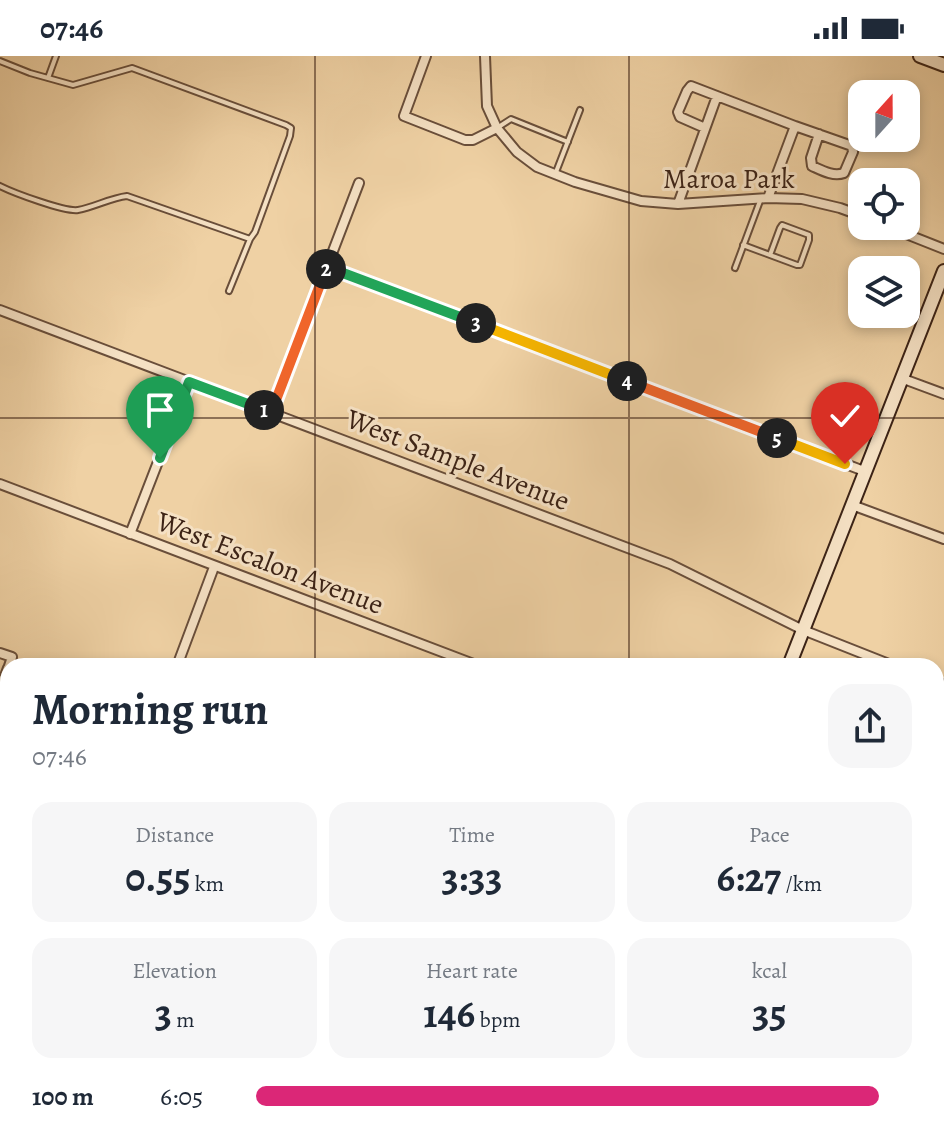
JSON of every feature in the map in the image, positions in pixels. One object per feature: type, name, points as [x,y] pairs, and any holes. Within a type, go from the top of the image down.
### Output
[{"type":"main road","points":[[920,56],[944,65]]},
{"type":"main road","points":[[792,658],[944,271]]},
{"type":"street","points":[[426,56],[404,116],[465,140],[473,140],[497,128]]},
{"type":"street","name":"Maroa Park","points":[[485,56],[487,106],[497,128],[517,152],[537,167],[584,185],[641,201],[678,204],[765,198],[802,199],[848,211]]},
{"type":"street","points":[[705,128],[680,117],[678,112],[691,86],[852,146],[853,152],[844,173],[839,175],[812,166],[811,158],[819,134]]},
{"type":"street","points":[[678,204],[717,96]]},
{"type":"street","points":[[765,198],[795,126]]},
{"type":"street","points":[[271,413],[359,183]]},
{"type":"street","points":[[920,239],[944,249]]},
{"type":"street","points":[[327,267],[864,471]]},
{"type":"street","name":"West Sample Avenue","points":[[0,310],[670,564],[803,630],[874,658]]},
{"type":"street","points":[[901,378],[944,394]]},
{"type":"street","points":[[130,534],[189,382]]},
{"type":"street","name":"West Escalon Avenue","points":[[0,484],[458,658]]},
{"type":"street","points":[[852,505],[944,539]]},
{"type":"street","points":[[180,658],[214,567]]},
{"type":"lane","points":[[48,78],[56,56]]},
{"type":"lane","points":[[0,61],[73,85],[132,68],[291,128],[255,232],[229,291]]},
{"type":"lane","points":[[555,174],[580,110]]},
{"type":"lane","points":[[497,128],[511,119],[568,142]]},
{"type":"lane","points":[[0,186],[76,211],[114,197],[127,196],[250,239]]},
{"type":"lane","points":[[735,268],[765,198]]},
{"type":"lane","points":[[743,245],[770,255],[797,265],[800,265],[809,235],[782,225],[770,255]]},
{"type":"route","points":[[160,458],[189,382],[271,413],[327,267],[845,464]]}]
